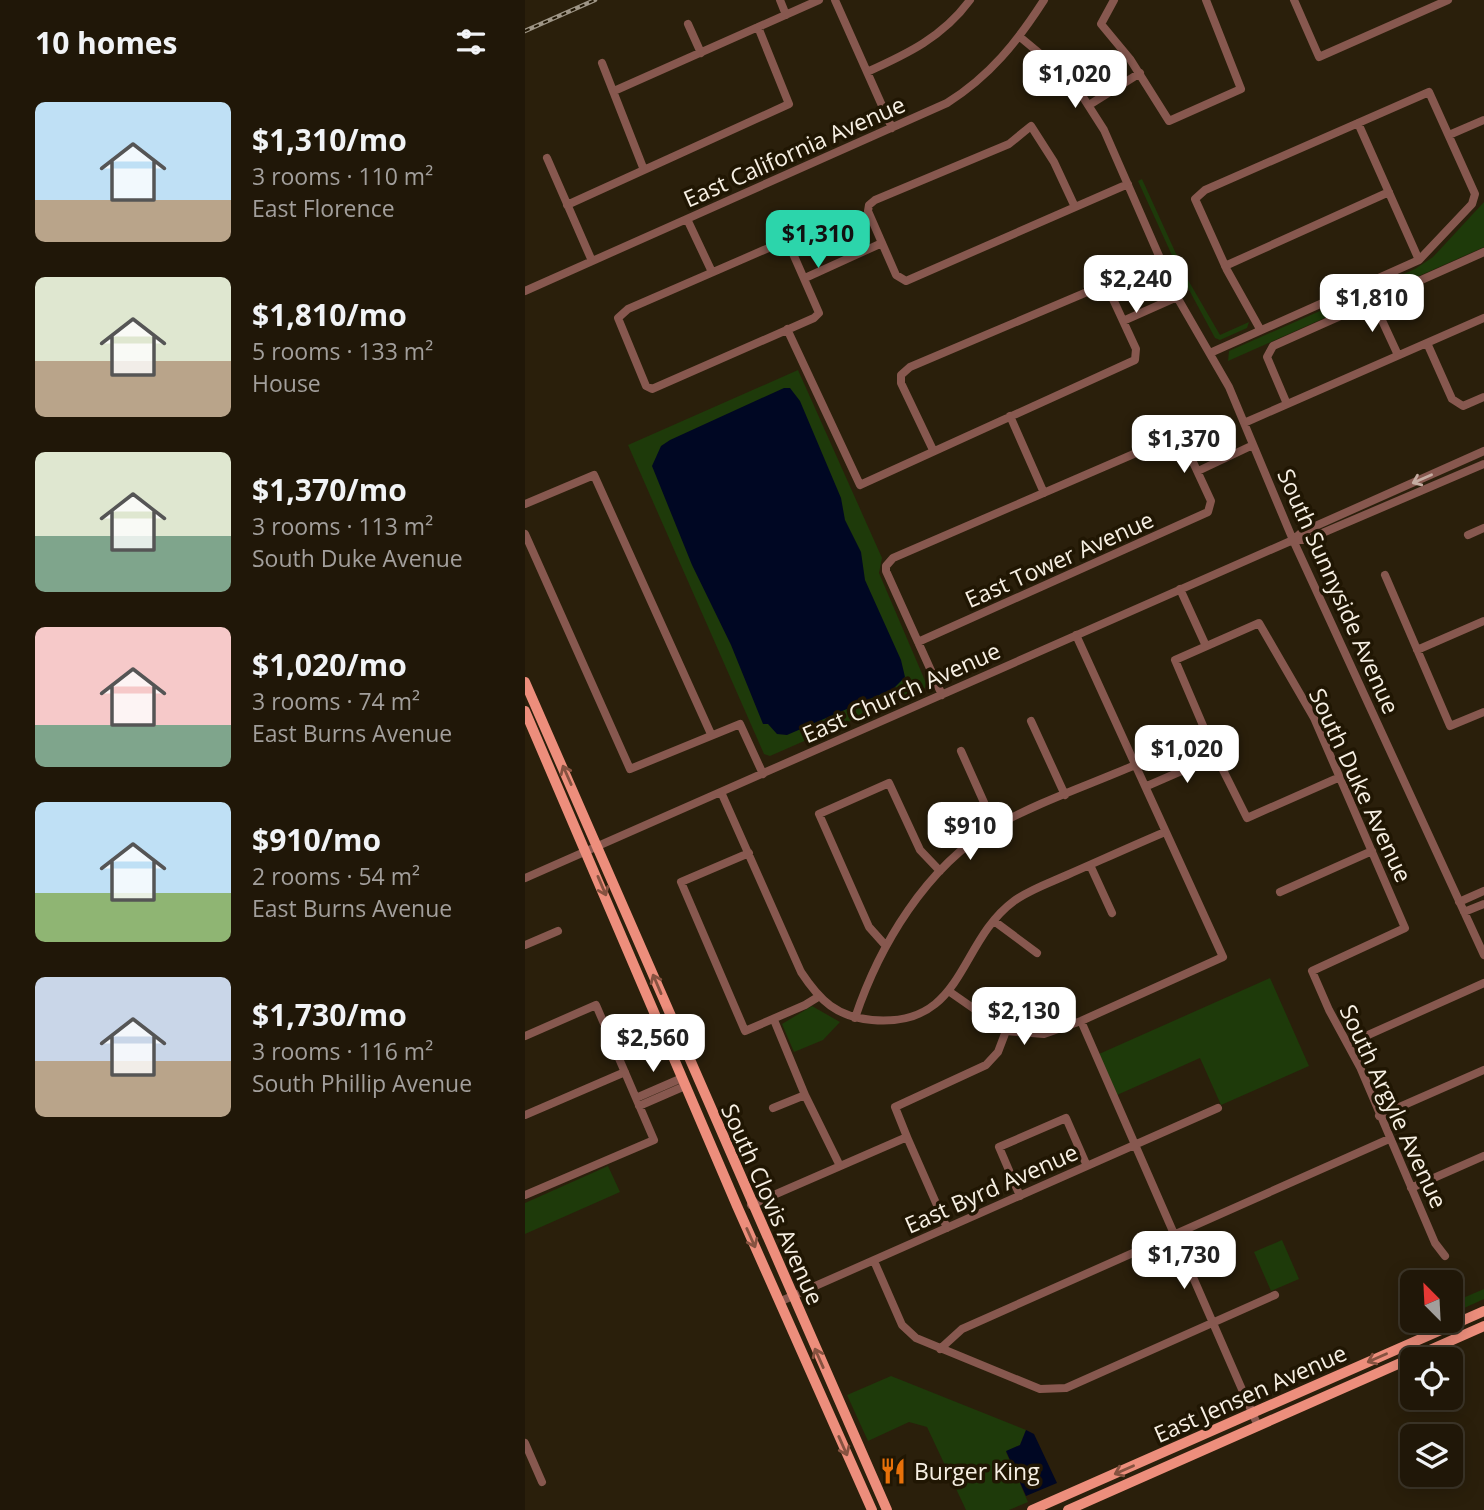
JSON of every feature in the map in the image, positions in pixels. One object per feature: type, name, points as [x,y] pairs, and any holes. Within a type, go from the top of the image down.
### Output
[{"type":"main road","name":"South Clovis Avenue","points":[[525,682],[599,847],[751,1205],[887,1510]]},
{"type":"main road","name":"South Clovis Avenue","points":[[525,711],[779,1302],[872,1510]]},
{"type":"main road","points":[[716,1156],[725,1164],[742,1201],[751,1205]]},
{"type":"main road","name":"East Jensen Avenue","points":[[1032,1510],[1484,1311]]},
{"type":"main road","name":"East Jensen Avenue","points":[[1067,1510],[1484,1326]]},
{"type":"street","points":[[780,0],[786,15]]},
{"type":"street","points":[[614,91],[819,0]]},
{"type":"street","points":[[835,0],[892,128]]},
{"type":"street","points":[[867,72],[934,38],[970,0]]},
{"type":"street","name":"East California Avenue","points":[[525,291],[932,111],[966,91],[992,69],[1020,37],[1044,0]]},
{"type":"street","points":[[1114,0],[1101,24],[1140,73],[1169,121],[1241,89],[1206,0]]},
{"type":"street","points":[[1294,0],[1319,57],[1448,0]]},
{"type":"street","points":[[688,24],[701,53]]},
{"type":"street","points":[[567,205],[789,104],[758,27]]},
{"type":"street","name":"South Sunnyside Avenue","points":[[1020,37],[1062,72],[1089,105],[1104,130],[1177,297],[1210,354],[1244,423],[1293,540],[1484,955]]},
{"type":"street","points":[[603,63],[644,170]]},
{"type":"street","points":[[1089,105],[1140,73]]},
{"type":"street","points":[[1210,354],[1260,329],[1419,260],[1438,243],[1476,199],[1429,92],[1205,190],[1195,199],[1225,265],[1260,329]]},
{"type":"street","points":[[1449,135],[1484,120]]},
{"type":"street","points":[[1358,123],[1419,260]]},
{"type":"street","points":[[1075,207],[1054,162],[1031,126],[1009,144],[869,205],[868,211],[901,281],[1075,207],[1128,184]]},
{"type":"street","points":[[547,158],[592,261]]},
{"type":"street","points":[[1225,265],[1389,192]]},
{"type":"street","points":[[687,219],[712,272]]},
{"type":"street","points":[[787,240],[819,313],[787,330],[652,389],[646,386],[618,318],[628,309],[712,272],[787,240]]},
{"type":"street","points":[[805,278],[882,243]]},
{"type":"street","points":[[1287,404],[1268,357],[1273,346],[1484,252]]},
{"type":"street","points":[[787,330],[860,485],[1129,364],[1137,357],[1106,284],[910,367],[901,375],[901,383],[933,450]]},
{"type":"street","points":[[1123,321],[1177,297]]},
{"type":"street","points":[[1373,302],[1398,355]]},
{"type":"street","points":[[1244,423],[1484,318]]},
{"type":"street","points":[[1427,343],[1452,399],[1463,406],[1484,397]]},
{"type":"street","points":[[1010,416],[1044,492]]},
{"type":"street","points":[[942,695],[886,565],[893,558],[1180,435],[1198,471],[1253,445]]},
{"type":"street","name":"East Church Avenue","points":[[525,878],[1293,540],[1302,532],[1484,452]]},
{"type":"street","name":"East Church Avenue","points":[[1293,540],[1306,540],[1484,464]]},
{"type":"street","name":"East Tower Avenue","points":[[918,642],[1200,516],[1212,507],[1198,471]]},
{"type":"street","points":[[525,504],[594,475],[711,734]]},
{"type":"street","points":[[1468,535],[1484,528]]},
{"type":"street","points":[[525,534],[630,769],[740,724],[763,774]]},
{"type":"street","points":[[1385,575],[1450,726],[1484,712]]},
{"type":"street","points":[[1180,590],[1206,646],[1175,660],[1216,756],[1247,818],[1340,777]]},
{"type":"street","points":[[1417,650],[1484,621]]},
{"type":"street","name":"South Duke Avenue","points":[[1206,646],[1259,622],[1314,718],[1405,928],[1312,971]]},
{"type":"street","points":[[950,992],[1006,1031],[1044,1034],[1080,1021],[1223,957],[1076,635]]},
{"type":"street","points":[[1031,721],[1065,794]]},
{"type":"street","points":[[961,751],[995,827]]},
{"type":"street","points":[[1147,786],[1216,756]]},
{"type":"street","points":[[855,1018],[870,975],[886,946],[940,871],[968,844],[995,827],[1135,765]]},
{"type":"street","points":[[886,946],[869,927],[819,814],[889,783],[920,850],[940,871]]},
{"type":"street","points":[[721,792],[801,972],[818,997],[834,1011],[855,1018],[896,1022],[928,1011],[950,992],[994,921],[1016,899],[1165,832]]},
{"type":"street","points":[[1280,892],[1372,851]]},
{"type":"street","points":[[749,853],[681,882],[745,1031],[774,1020],[818,997]]},
{"type":"street","points":[[1090,865],[1112,913]]},
{"type":"street","points":[[1459,902],[1484,891]]},
{"type":"street","points":[[1464,912],[1484,904]]},
{"type":"street","points":[[994,921],[1037,953]]},
{"type":"street","points":[[525,946],[558,931]]},
{"type":"street","name":"South Argyle Avenue","points":[[1312,971],[1444,1256]]},
{"type":"street","points":[[1348,1044],[1484,983]]},
{"type":"street","points":[[525,1036],[596,1005],[654,1140],[525,1195]]},
{"type":"street","points":[[774,1020],[805,1095],[840,1166]]},
{"type":"street","points":[[1080,1021],[1258,1426]]},
{"type":"street","points":[[947,1228],[895,1107],[986,1065],[997,1052],[1006,1031]]},
{"type":"street","points":[[1379,1116],[1484,1070]]},
{"type":"street","points":[[525,1115],[625,1072]]},
{"type":"street","points":[[637,1102],[684,1082]]},
{"type":"street","points":[[773,1108],[805,1095]]},
{"type":"street","name":"East Byrd Avenue","points":[[779,1302],[1218,1108]]},
{"type":"street","points":[[1020,1196],[999,1147],[1066,1118],[1087,1166]]},
{"type":"street","points":[[751,1205],[907,1137]]},
{"type":"street","points":[[940,1349],[962,1329],[1389,1139]]},
{"type":"street","points":[[1411,1188],[1484,1156]]},
{"type":"street","points":[[874,1261],[905,1331],[940,1349],[1041,1389],[1066,1388],[1275,1295]]},
{"type":"street","points":[[525,1444],[542,1482]]},
{"type":"green space","points":[[1142,179],[1188,280],[1220,335],[1249,322],[1247,328],[1220,340],[1215,338],[1181,275],[1138,181]]},
{"type":"green space","points":[[1484,202],[1484,247],[1228,361],[1229,351],[1415,269],[1433,257]]},
{"type":"green space","points":[[798,370],[882,558],[879,573],[926,683],[925,688],[770,756],[764,754],[628,445]]},
{"type":"green space","points":[[1270,978],[1309,1066],[1221,1105],[1200,1058],[1117,1095],[1099,1054]]},
{"type":"green space","points":[[812,1006],[840,1022],[823,1040],[794,1052],[782,1024]]},
{"type":"green space","points":[[608,1166],[620,1192],[525,1234],[525,1203]]},
{"type":"green space","points":[[1282,1240],[1299,1279],[1271,1291],[1254,1252]]},
{"type":"green space","points":[[1484,1289],[1484,1299],[1463,1309],[1463,1298]]},
{"type":"green space","points":[[891,1376],[1026,1430],[1020,1445],[1006,1452],[1028,1502],[1009,1510],[966,1510],[927,1427],[909,1422],[868,1441],[847,1395]]},
{"type":"water","points":[[784,388],[790,388],[800,401],[841,498],[845,520],[861,552],[865,580],[901,660],[905,677],[893,689],[787,735],[777,734],[768,724],[763,724],[731,645],[692,565],[652,466],[661,446],[670,440]]},
{"type":"water","points":[[1026,1430],[1034,1434],[1057,1483],[1026,1496],[1006,1451],[1020,1445]]},
{"type":"railway","points":[[525,31],[595,0]]},
{"type":"place","name":"Burger King","points":[[893,1471]]}]
